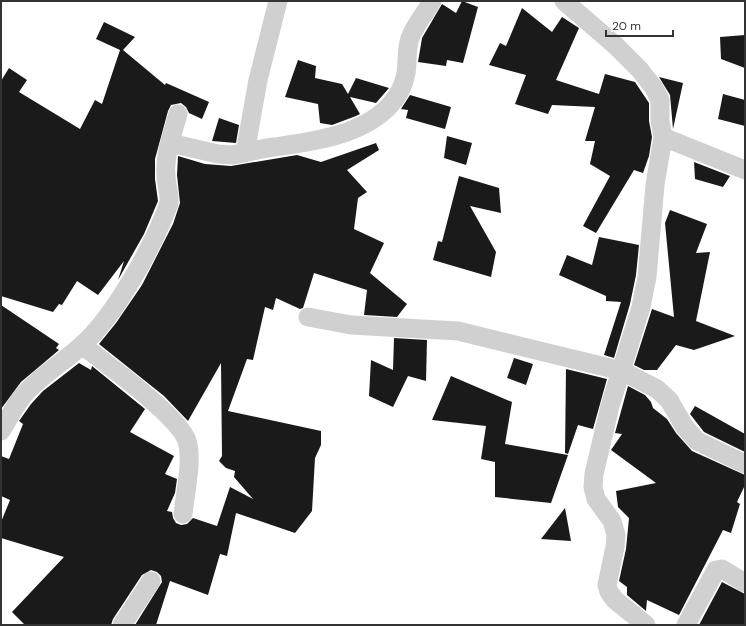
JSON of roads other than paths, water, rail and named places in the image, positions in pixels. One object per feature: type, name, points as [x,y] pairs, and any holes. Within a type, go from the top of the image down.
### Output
[{"type":"street","points":[[245,153],[258,80],[278,1]]},
{"type":"street","points":[[170,143],[218,154],[245,153],[325,138],[354,130],[375,117],[399,92],[408,72],[408,49],[410,37],[432,1]]},
{"type":"street","points":[[564,1],[615,45],[640,70],[654,88],[660,100],[660,121],[663,137],[655,186],[647,277],[641,308],[610,406],[594,474],[593,487],[596,499],[612,521],[616,534],[615,547],[607,585],[609,592],[615,600],[646,625]]},
{"type":"street","points":[[1,431],[26,393],[82,345],[110,312],[128,285],[165,214],[170,195],[166,176],[170,143],[178,114]]},
{"type":"street","points":[[663,137],[745,170]]},
{"type":"street","points":[[308,317],[351,325],[458,331],[622,371],[657,389],[669,400],[684,426],[697,441],[745,464]]},
{"type":"street","points":[[82,345],[169,416],[183,431],[187,443],[188,459],[183,514]]},
{"type":"street","points":[[686,625],[716,570],[722,569],[745,583]]},
{"type":"street","points":[[122,625],[151,581]]}]
